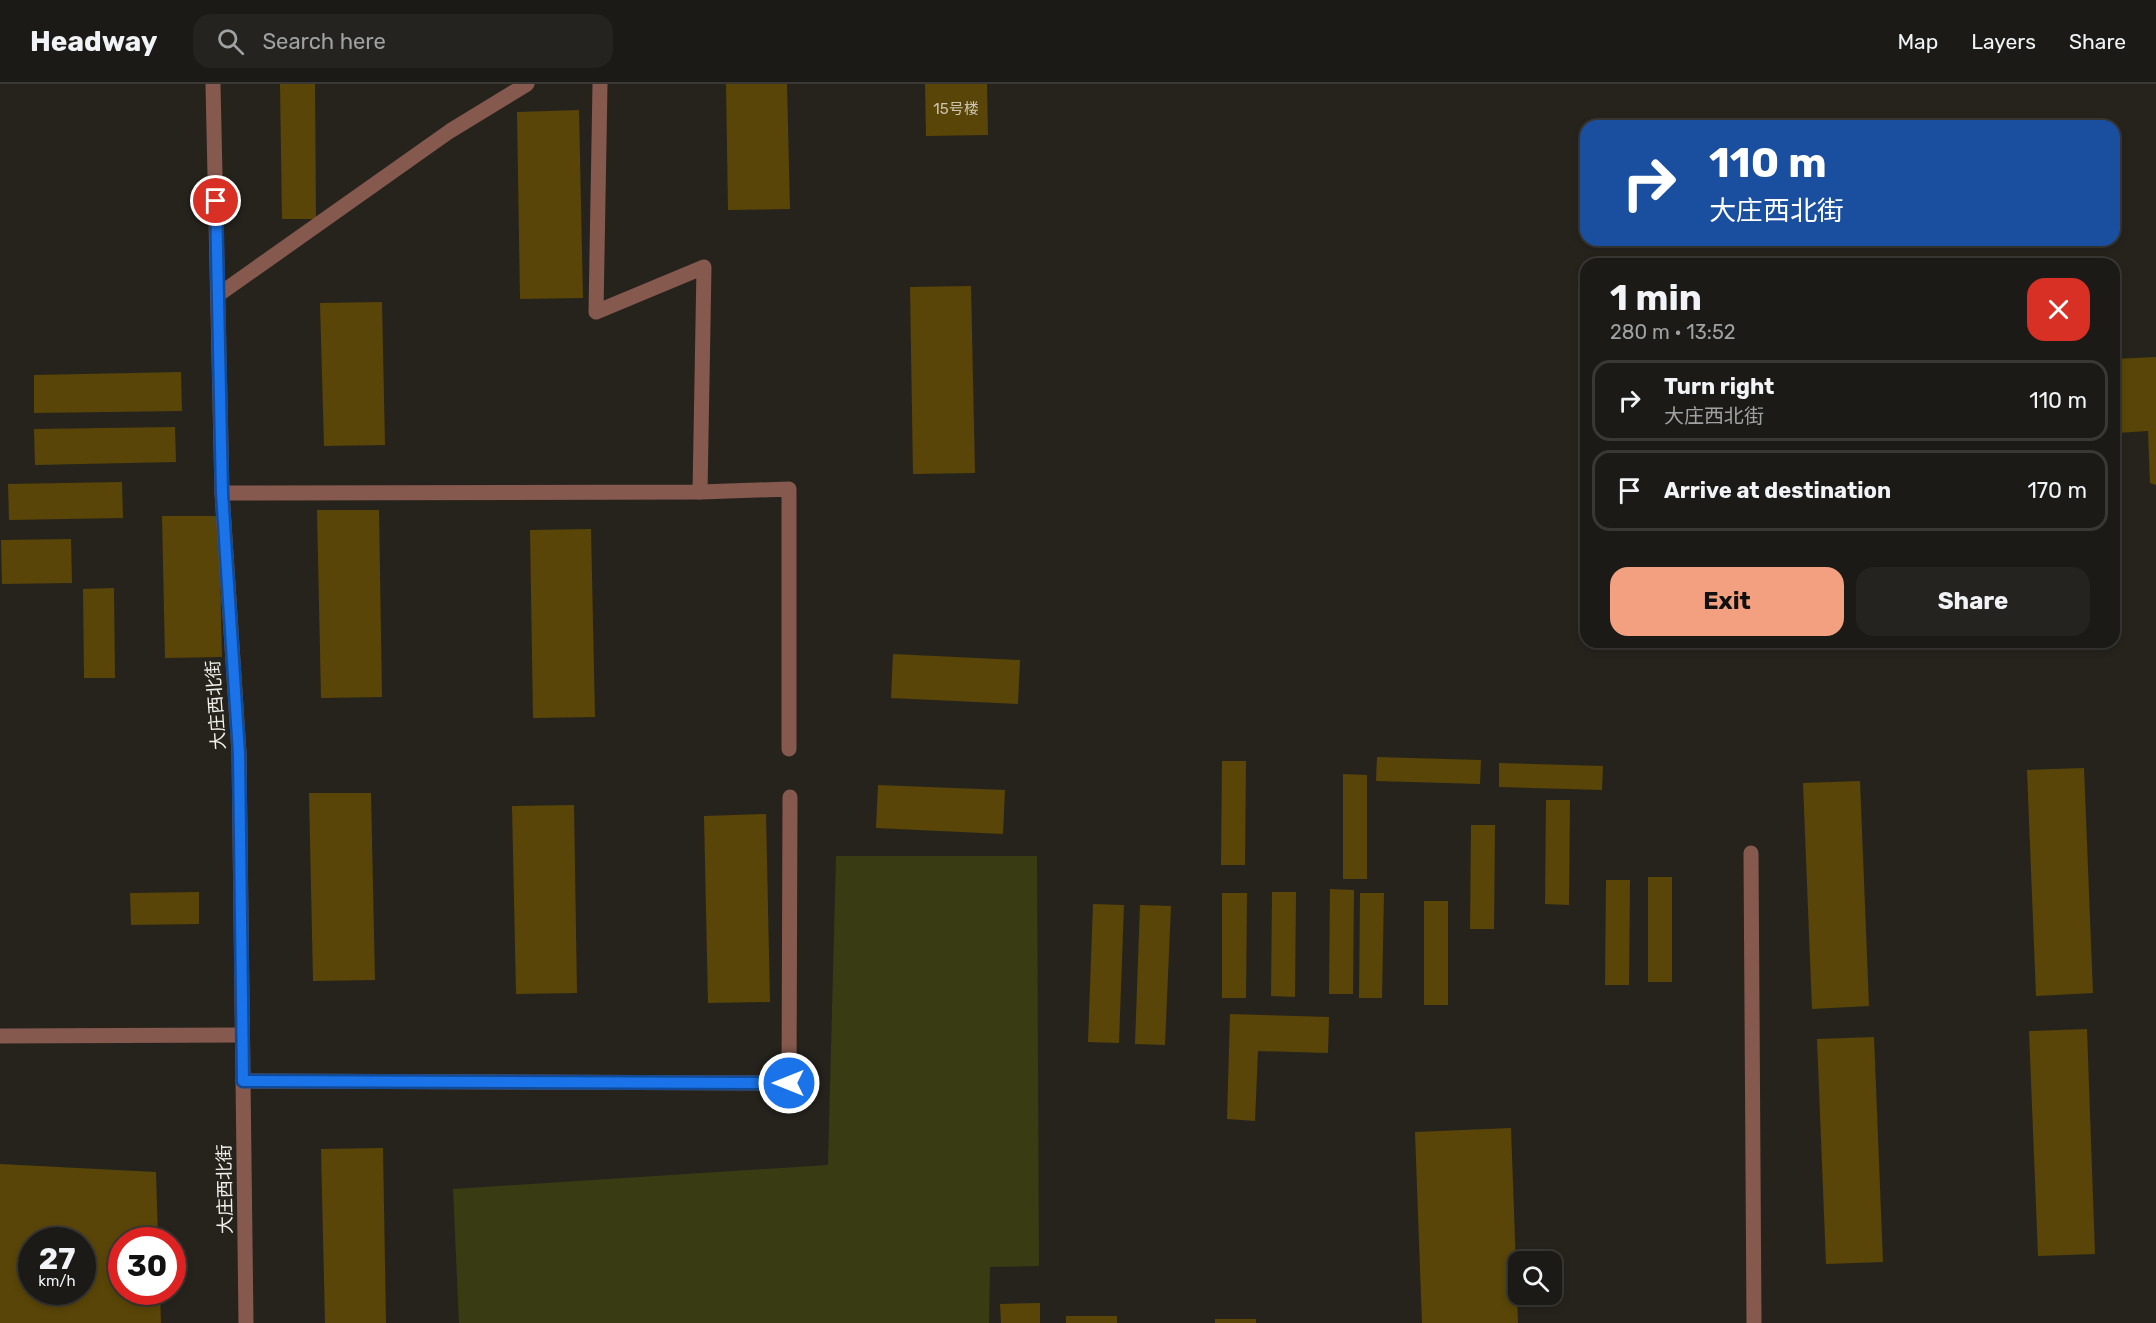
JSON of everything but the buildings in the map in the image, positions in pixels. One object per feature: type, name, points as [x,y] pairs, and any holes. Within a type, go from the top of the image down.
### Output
[{"type":"street","name":"大庄西北街","points":[[213,84],[222,493],[239,753],[246,1323]]},
{"type":"street","points":[[218,295],[450,130],[527,84]]},
{"type":"street","points":[[600,84],[596,312],[704,267],[700,492]]},
{"type":"street","points":[[222,493],[700,492],[789,489],[789,749]]},
{"type":"street","points":[[243,1081],[789,1083],[790,797]]},
{"type":"street","points":[[1751,854],[1754,1323]]},
{"type":"street","points":[[0,1036],[242,1035]]},
{"type":"green space","points":[[836,856],[1037,856],[1039,1266],[990,1267],[989,1323],[459,1323],[453,1189],[828,1165]]},
{"type":"route","points":[[216,201],[222,493],[239,753],[243,1081],[789,1083]]}]
